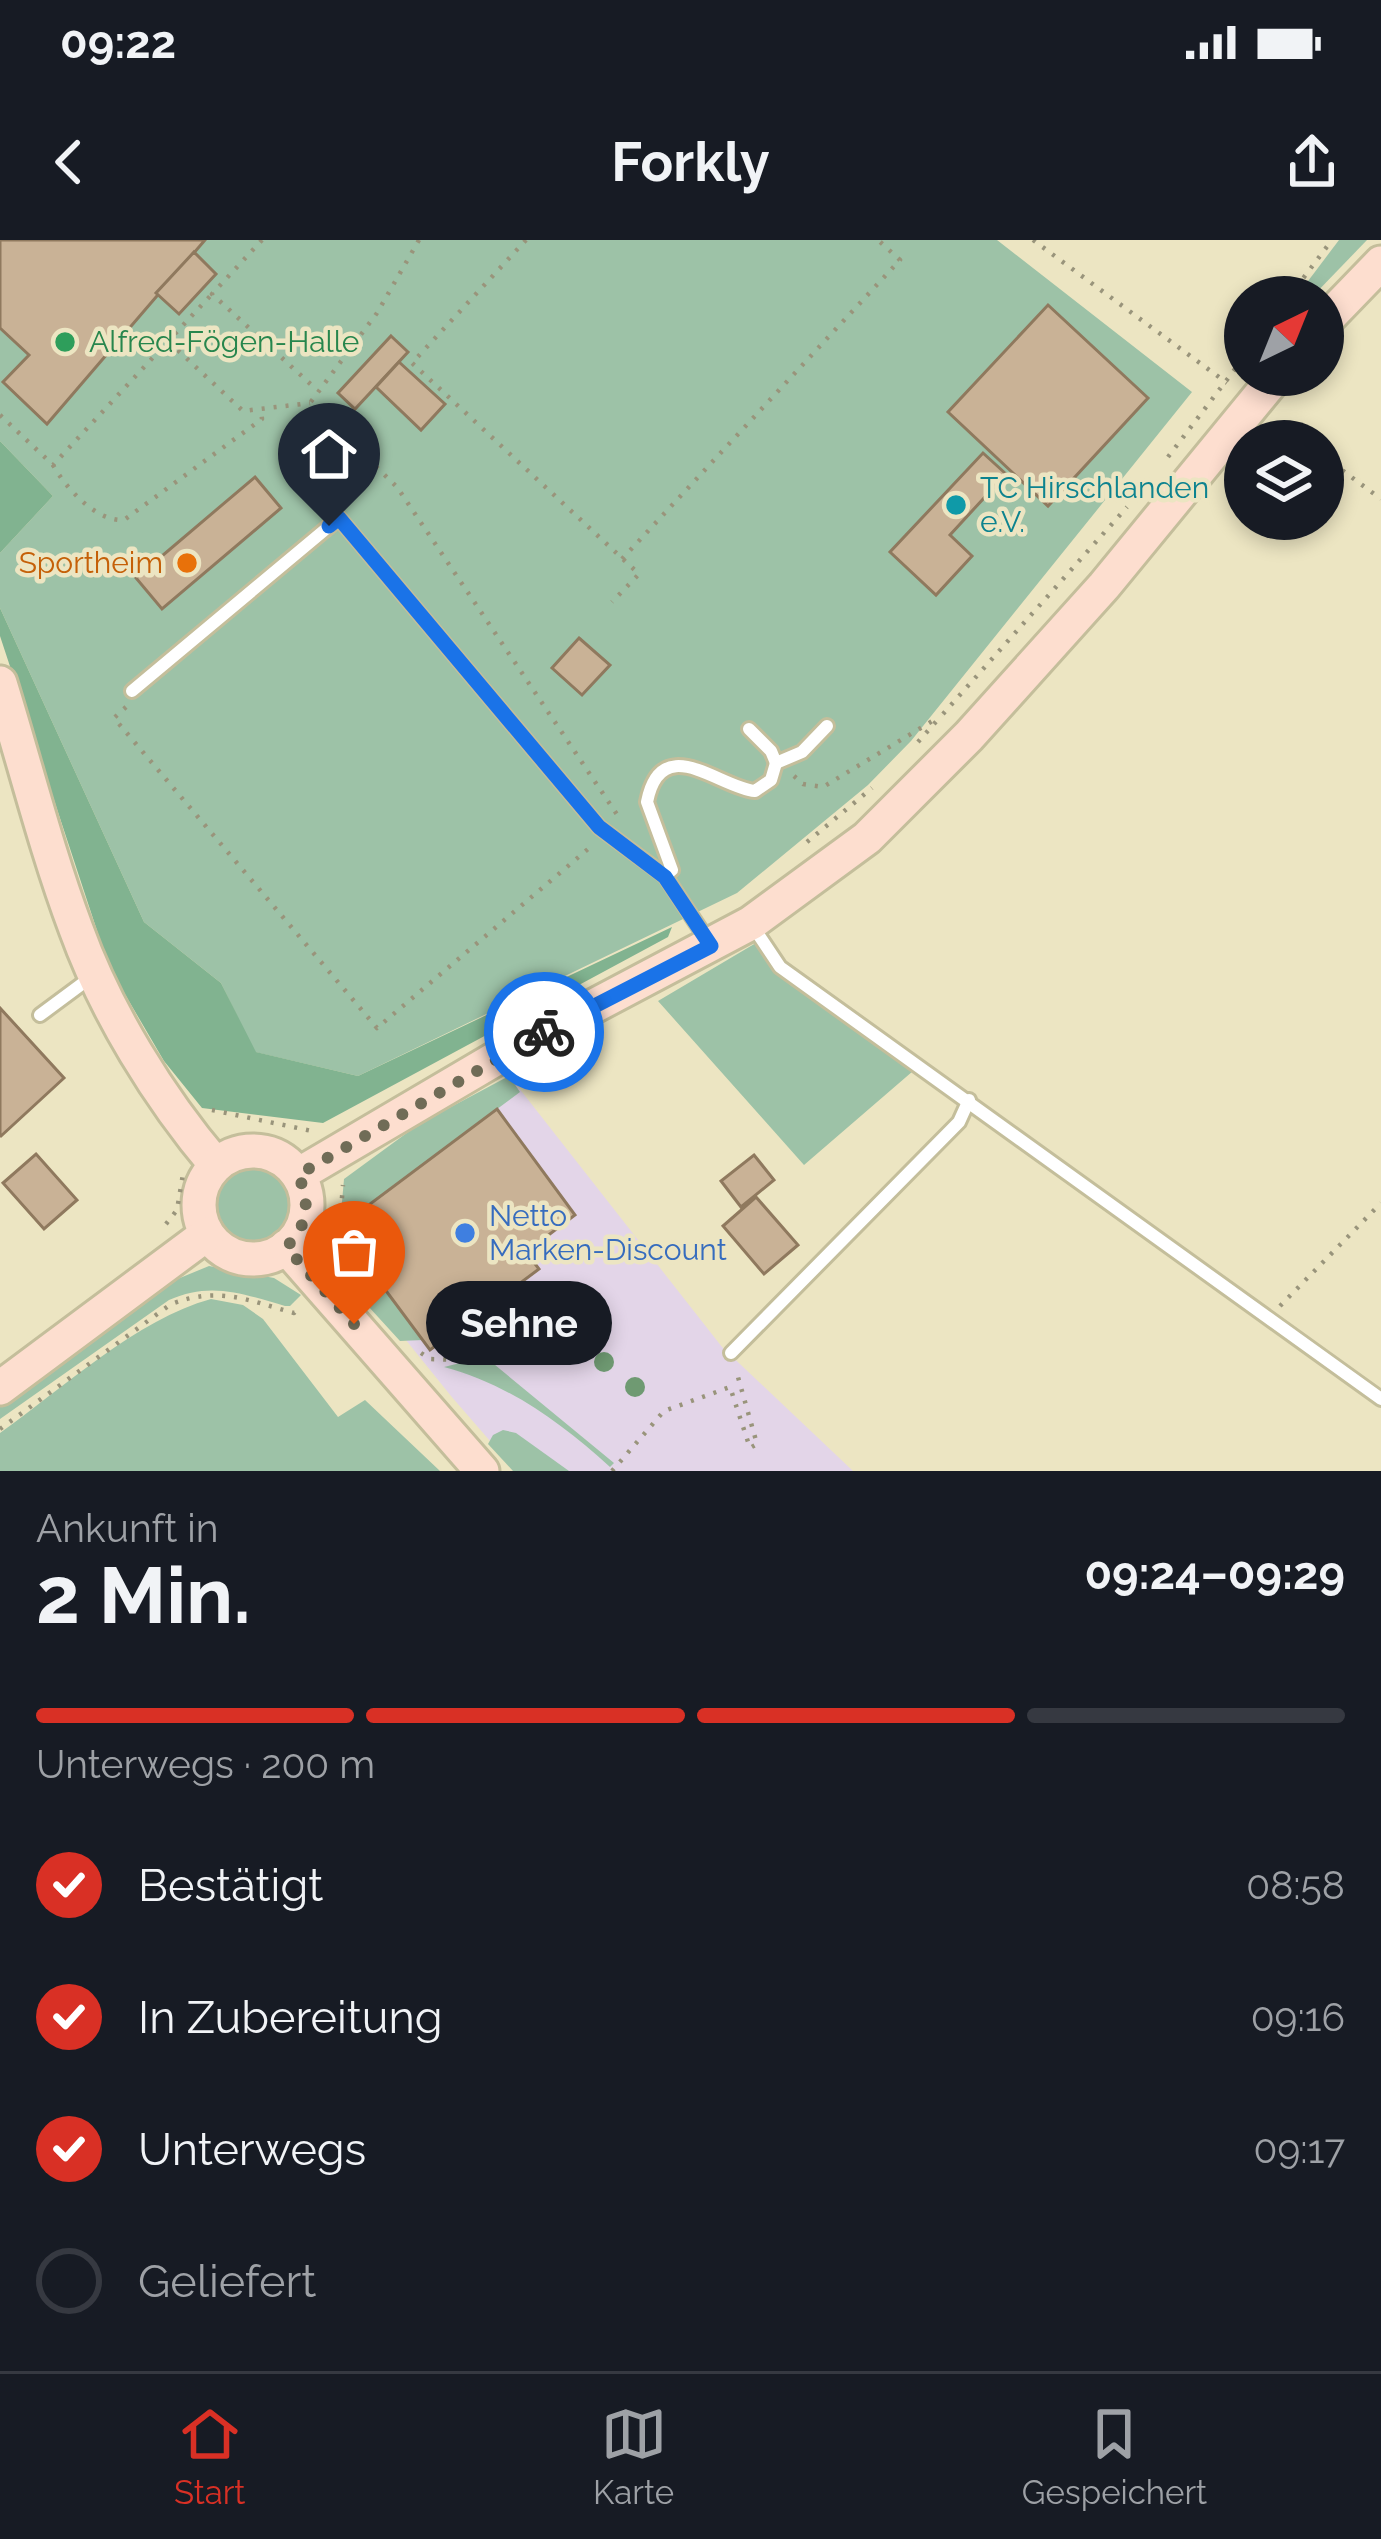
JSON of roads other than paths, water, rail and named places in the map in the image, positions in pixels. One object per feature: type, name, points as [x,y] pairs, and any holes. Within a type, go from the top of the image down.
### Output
[{"type":"main road","points":[[1344,301],[1381,263]]},
{"type":"main road","points":[[298,1175],[507,1052],[711,946],[867,838],[952,755],[1104,586],[1260,396]]},
{"type":"main road","points":[[0,683],[76,928],[95,974],[149,1070],[216,1165]]},
{"type":"main road","points":[[263,1152],[283,1160],[298,1175],[306,1195],[306,1216],[286,1247],[262,1258],[242,1258],[222,1250],[208,1234],[199,1215],[200,1194],[216,1165],[232,1154],[263,1152]]},
{"type":"main road","points":[[0,1388],[208,1234]]},
{"type":"main road","points":[[286,1247],[482,1471]]},
{"type":"lane","points":[[132,691],[339,518],[599,827],[665,877],[711,946]]},
{"type":"lane","points":[[776,763],[802,752],[827,726]]},
{"type":"lane","points":[[665,877],[672,870],[647,802],[650,792],[664,773],[678,766],[693,765],[732,786],[755,790],[771,780],[776,763],[771,751],[749,729]]},
{"type":"lane","points":[[751,922],[780,967],[1381,1399]]},
{"type":"lane","points":[[40,1015],[95,974]]},
{"type":"lane","points":[[731,1353],[959,1122],[970,1100]]},
{"type":"place","name":"Alfred-Fögen-Halle","points":[[65,342]]},
{"type":"place","name":"TC Hirschlanden e.V.","points":[[956,505]]},
{"type":"place","name":"Sportheim","points":[[187,563]]},
{"type":"place","name":"Netto Marken-Discount","points":[[465,1233]]},
{"type":"place","name":"Sehne","points":[[354,1324]]}]
